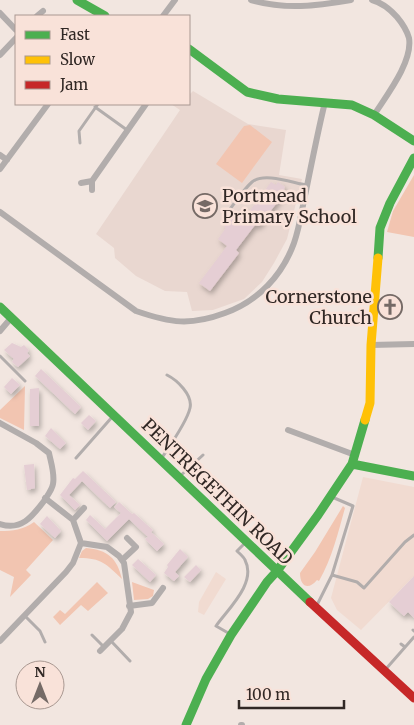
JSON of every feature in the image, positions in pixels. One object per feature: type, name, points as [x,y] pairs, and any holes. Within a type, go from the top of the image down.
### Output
[{"type":"street","points":[[76,0],[102,15]]},
{"type":"street","points":[[165,15],[175,0]]},
{"type":"street","points":[[250,0],[291,7],[314,6],[350,0]]},
{"type":"street","points":[[372,0],[390,8],[402,22],[411,41],[405,64],[374,116]]},
{"type":"street","points":[[0,13],[15,29]]},
{"type":"street","points":[[0,55],[15,39]]},
{"type":"street","points":[[190,50],[247,92],[278,99],[352,106],[374,116],[414,141]]},
{"type":"street","points":[[0,212],[136,311],[162,320],[190,322],[212,318],[234,310],[263,291],[284,265],[294,241],[325,102]]},
{"type":"street","points":[[0,169],[47,105]]},
{"type":"street","points":[[92,190],[92,181],[145,105]]},
{"type":"street","points":[[0,154],[7,160]]},
{"type":"street","points":[[186,725],[206,679],[231,635],[330,496],[353,460],[370,403],[371,345],[380,228],[390,202],[414,158]]},
{"type":"street","points":[[81,183],[92,181]]},
{"type":"street","name":"PENTREGETHIN ROAD","points":[[0,307],[246,542],[414,698]]},
{"type":"street","points":[[0,331],[12,318]]},
{"type":"street","points":[[371,345],[414,344]]},
{"type":"street","points":[[0,423],[50,453],[54,474],[53,486],[30,519],[22,524],[10,527],[0,524]]},
{"type":"street","points":[[288,430],[353,460],[414,476]]},
{"type":"street","points":[[0,641],[66,572],[73,563],[81,543],[73,520],[45,498]]},
{"type":"street","points":[[73,520],[84,508]]},
{"type":"street","points":[[122,560],[136,547],[127,538]]},
{"type":"street","points":[[81,543],[107,547],[119,556],[124,563],[130,612],[122,629],[102,649]]},
{"type":"street","points":[[129,606],[152,603],[163,588]]},
{"type":"lane","points":[[80,143],[79,131],[96,105],[127,130]]},
{"type":"lane","points":[[230,210],[248,186],[259,178],[270,178],[307,185]]},
{"type":"lane","points":[[0,356],[25,381]]},
{"type":"lane","points":[[160,460],[174,440],[190,408],[182,388],[167,375]]},
{"type":"lane","points":[[76,458],[114,416]]},
{"type":"lane","points":[[179,477],[202,455]]},
{"type":"lane","points":[[316,607],[332,575],[353,506],[330,496]]},
{"type":"lane","points":[[332,575],[357,582],[364,588],[405,542],[414,535]]},
{"type":"lane","points":[[231,635],[216,626],[243,589],[247,580],[245,560],[237,551],[246,542]]},
{"type":"lane","points":[[24,616],[40,631],[45,642]]},
{"type":"lane","points":[[92,635],[102,649]]},
{"type":"lane","points":[[384,671],[414,637]]},
{"type":"lane","points":[[110,641],[130,661]]},
{"type":"lane","points":[[401,644],[405,647]]},
{"type":"shaded area","name":"Portmead Primary School","points":[[193,91],[248,124],[286,130],[279,175],[302,179],[287,239],[262,282],[244,299],[213,310],[192,311],[187,292],[165,291],[136,276],[115,258],[114,248],[96,234],[180,110],[172,105],[190,105],[190,94]]},
{"type":"shaded area","points":[[250,125],[272,142],[242,183],[216,164],[244,126]]},
{"type":"shaded area","points":[[414,175],[414,237],[387,232],[393,211]]},
{"type":"shaded area","points":[[25,386],[24,430],[0,418],[0,410]]},
{"type":"shaded area","points":[[363,477],[414,487],[414,578],[361,630],[337,610],[331,598]]},
{"type":"shaded area","points":[[343,506],[345,508],[337,536],[324,572],[319,581],[317,580],[311,585],[305,586],[301,581],[300,573]]},
{"type":"shaded area","points":[[34,522],[53,540],[26,570],[31,575],[10,597],[14,577],[0,570],[0,531],[18,530]]},
{"type":"shaded area","points":[[86,548],[106,553],[110,556],[114,560],[122,579],[103,563],[93,559],[79,558],[82,551]]},
{"type":"shaded area","points":[[216,572],[226,579],[204,615],[198,612],[199,602]]},
{"type":"shaded area","points":[[97,582],[108,593],[88,611],[81,605],[60,625],[53,617],[60,610],[65,614]]},
{"type":"shaded area","points":[[132,582],[154,590],[153,596],[148,599],[134,600]]},
{"type":"building","points":[[271,182],[276,185],[278,182],[285,187],[286,191],[259,226],[255,225],[236,250],[239,253],[210,291],[199,283],[227,246],[218,239],[226,228],[224,226],[243,208],[249,212]]},
{"type":"building","points":[[12,343],[21,347],[24,345],[29,350],[27,353],[30,356],[18,367],[12,362],[14,359],[4,350]]},
{"type":"building","points":[[41,369],[81,407],[75,414],[35,376]]},
{"type":"building","points":[[12,378],[20,385],[11,394],[4,387]]},
{"type":"building","points":[[39,388],[39,426],[30,426],[30,389]]},
{"type":"building","points":[[89,415],[96,421],[88,430],[81,423]]},
{"type":"building","points":[[51,428],[66,443],[60,449],[45,436]]},
{"type":"building","points":[[34,464],[35,488],[27,490],[24,465]]},
{"type":"building","points":[[83,471],[116,502],[110,508],[82,481],[69,495],[80,505],[75,510],[60,495],[73,478],[75,479]]},
{"type":"building","points":[[119,502],[153,530],[151,532],[164,544],[157,551],[145,539],[148,537],[129,519],[107,541],[86,520],[90,515],[105,529],[121,513],[114,507]]},
{"type":"building","points":[[47,516],[61,531],[55,538],[40,524]]},
{"type":"building","points":[[180,549],[188,557],[175,572],[179,576],[174,581],[164,573],[168,567],[167,565]]},
{"type":"building","points":[[138,559],[156,575],[150,582],[132,565]]},
{"type":"building","points":[[196,565],[201,570],[190,582],[184,577]]},
{"type":"building","points":[[414,576],[414,618],[408,612],[404,616],[389,602]]},
{"type":"traffic: fast","points":[[77,0],[103,15]]},
{"type":"traffic: fast","points":[[190,50],[247,92],[278,99],[352,105],[374,115],[414,141]]},
{"type":"traffic: fast","points":[[378,258],[380,228],[390,203],[414,158]]},
{"type":"traffic: fast","points":[[0,307],[310,602]]},
{"type":"traffic: fast","points":[[186,725],[206,679],[231,635],[267,582],[318,515],[352,464],[365,420]]},
{"type":"traffic: fast","points":[[352,464],[414,476]]},
{"type":"traffic: slow","points":[[365,420],[370,403],[371,345],[378,258]]},
{"type":"traffic: jam","points":[[310,602],[414,698]]},
{"type":"place","name":"Portmead Primary School","points":[[205,206]]},
{"type":"place","name":"Cornerstone Church","points":[[390,307]]}]
